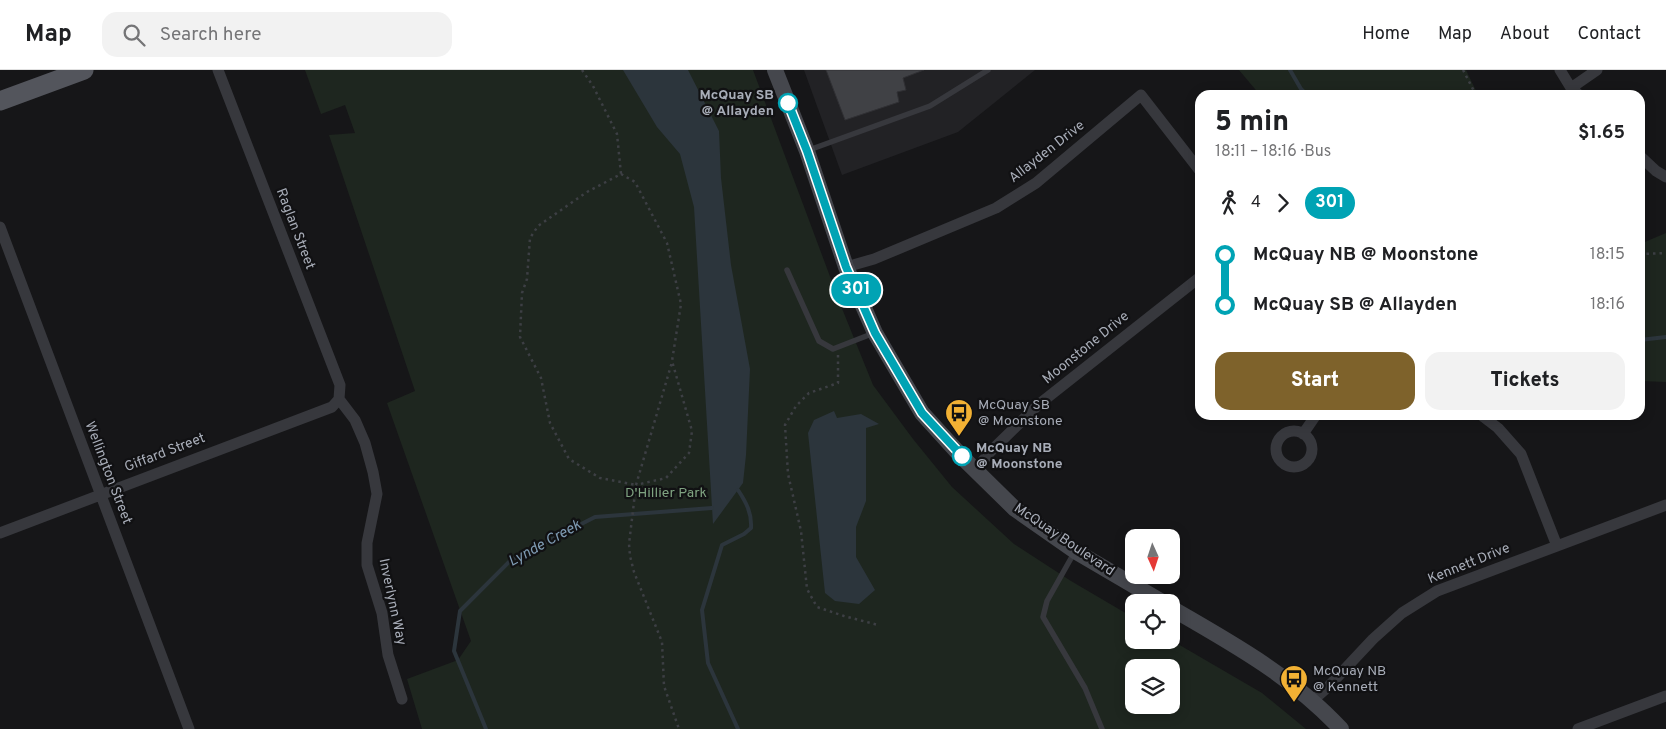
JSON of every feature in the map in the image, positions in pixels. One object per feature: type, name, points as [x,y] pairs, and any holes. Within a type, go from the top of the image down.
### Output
[{"type":"main road","points":[[0,101],[84,70]]},
{"type":"street","name":"Raglan Street","points":[[218,70],[340,385],[339,399]]},
{"type":"street","name":"McQuay Boulevard","points":[[775,70],[807,151],[846,267],[875,333],[922,413],[1015,510],[1075,551],[1148,594]]},
{"type":"street","points":[[1560,70],[1574,90]]},
{"type":"street","points":[[1576,90],[1597,70]]},
{"type":"street","name":"Allayden Drive","points":[[846,267],[874,259],[996,208],[1036,183],[1141,95],[1195,165]]},
{"type":"street","points":[[1645,161],[1666,177]]},
{"type":"street","name":"Wellington Street","points":[[0,228],[189,729]]},
{"type":"street","name":"Moonstone Drive","points":[[975,470],[991,451],[1038,405],[1195,280]]},
{"type":"street","name":"Giffard Street","points":[[0,533],[332,407],[339,399]]},
{"type":"street","name":"Inverlynn Way","points":[[339,399],[355,420],[365,443],[373,472],[377,494],[367,543],[367,565],[382,613],[388,655],[402,699]]},
{"type":"street","points":[[1303,434],[1313,420]]},
{"type":"street","points":[[1488,420],[1498,428],[1521,454],[1557,546]]},
{"type":"street","name":"Kennett Drive","points":[[1312,700],[1329,686],[1373,638],[1402,613],[1437,591],[1666,505]]},
{"type":"street","points":[[1180,613],[1257,658],[1312,700],[1341,729]]},
{"type":"street","points":[[1578,729],[1666,696]]},
{"type":"lane","points":[[807,151],[930,106],[988,70]]},
{"type":"lane","points":[[787,270],[819,341],[833,349],[875,333]]},
{"type":"lane","points":[[1075,551],[1047,601],[1044,617],[1085,688],[1102,729]]},
{"type":"path","points":[[582,70],[593,86],[617,134],[621,174]]},
{"type":"path","points":[[1463,70],[1473,90]]},
{"type":"path","points":[[621,174],[635,182],[667,243],[681,304],[672,361],[636,486],[629,544],[634,572],[662,642],[664,686],[678,729]]},
{"type":"path","points":[[621,174],[587,192],[538,226],[530,238],[527,280],[522,293],[520,337],[541,378],[550,423],[569,459],[600,478],[636,486],[666,478],[689,453],[692,431],[672,361]]},
{"type":"path","points":[[1645,254],[1666,254]]},
{"type":"path","points":[[838,346],[838,382],[810,393],[796,406],[786,425],[788,474],[801,532],[807,589],[817,607],[878,625]]},
{"type":"shaded area","points":[[623,70],[688,70],[719,131],[721,178],[731,265],[750,369],[743,483],[713,524],[694,207],[680,154],[657,127]]},
{"type":"shaded area","points":[[804,70],[1035,70],[958,132],[842,175]]},
{"type":"shaded area","points":[[834,411],[837,418],[861,414],[879,424],[866,428],[866,501],[856,527],[856,557],[875,590],[859,604],[835,601],[825,593],[808,433],[814,420]]},
{"type":"green space","name":"D'Hillier Park","points":[[305,70],[753,70],[841,306],[873,385],[952,487],[1014,544],[1125,613],[1125,649],[1180,649],[1180,645],[1262,693],[1306,729],[422,729],[407,679],[458,660],[471,641],[387,403],[415,391],[329,135],[355,133],[345,105],[321,114]]},
{"type":"green space","points":[[1239,70],[1466,70],[1476,90],[1256,90]]},
{"type":"green space","points":[[1666,233],[1666,382],[1645,381],[1645,242]]},
{"type":"building","points":[[826,70],[924,70],[903,78],[906,90],[897,92],[899,102],[845,120]]},
{"type":"waterway","points":[[1290,70],[1302,90]]},
{"type":"waterway","points":[[1645,339],[1666,337]]},
{"type":"waterway","points":[[738,490],[748,508],[751,517],[751,528],[744,534],[722,545],[702,610],[708,663],[738,729]]},
{"type":"waterway","name":"Lynde Creek","points":[[486,729],[454,651],[460,611],[511,560],[595,517],[712,508]]},
{"type":"bus line","name":"301","points":[[788,103],[807,151],[846,267],[875,333],[922,413],[962,456]]},
{"type":"place","name":"McQuay SB @ Allayden","points":[[788,103]]},
{"type":"place","name":"McQuay SB @ Moonstone","points":[[959,437]]},
{"type":"place","name":"McQuay NB @ Moonstone","points":[[962,456]]},
{"type":"place","name":"McQuay NB @ Kennett","points":[[1294,703]]}]
